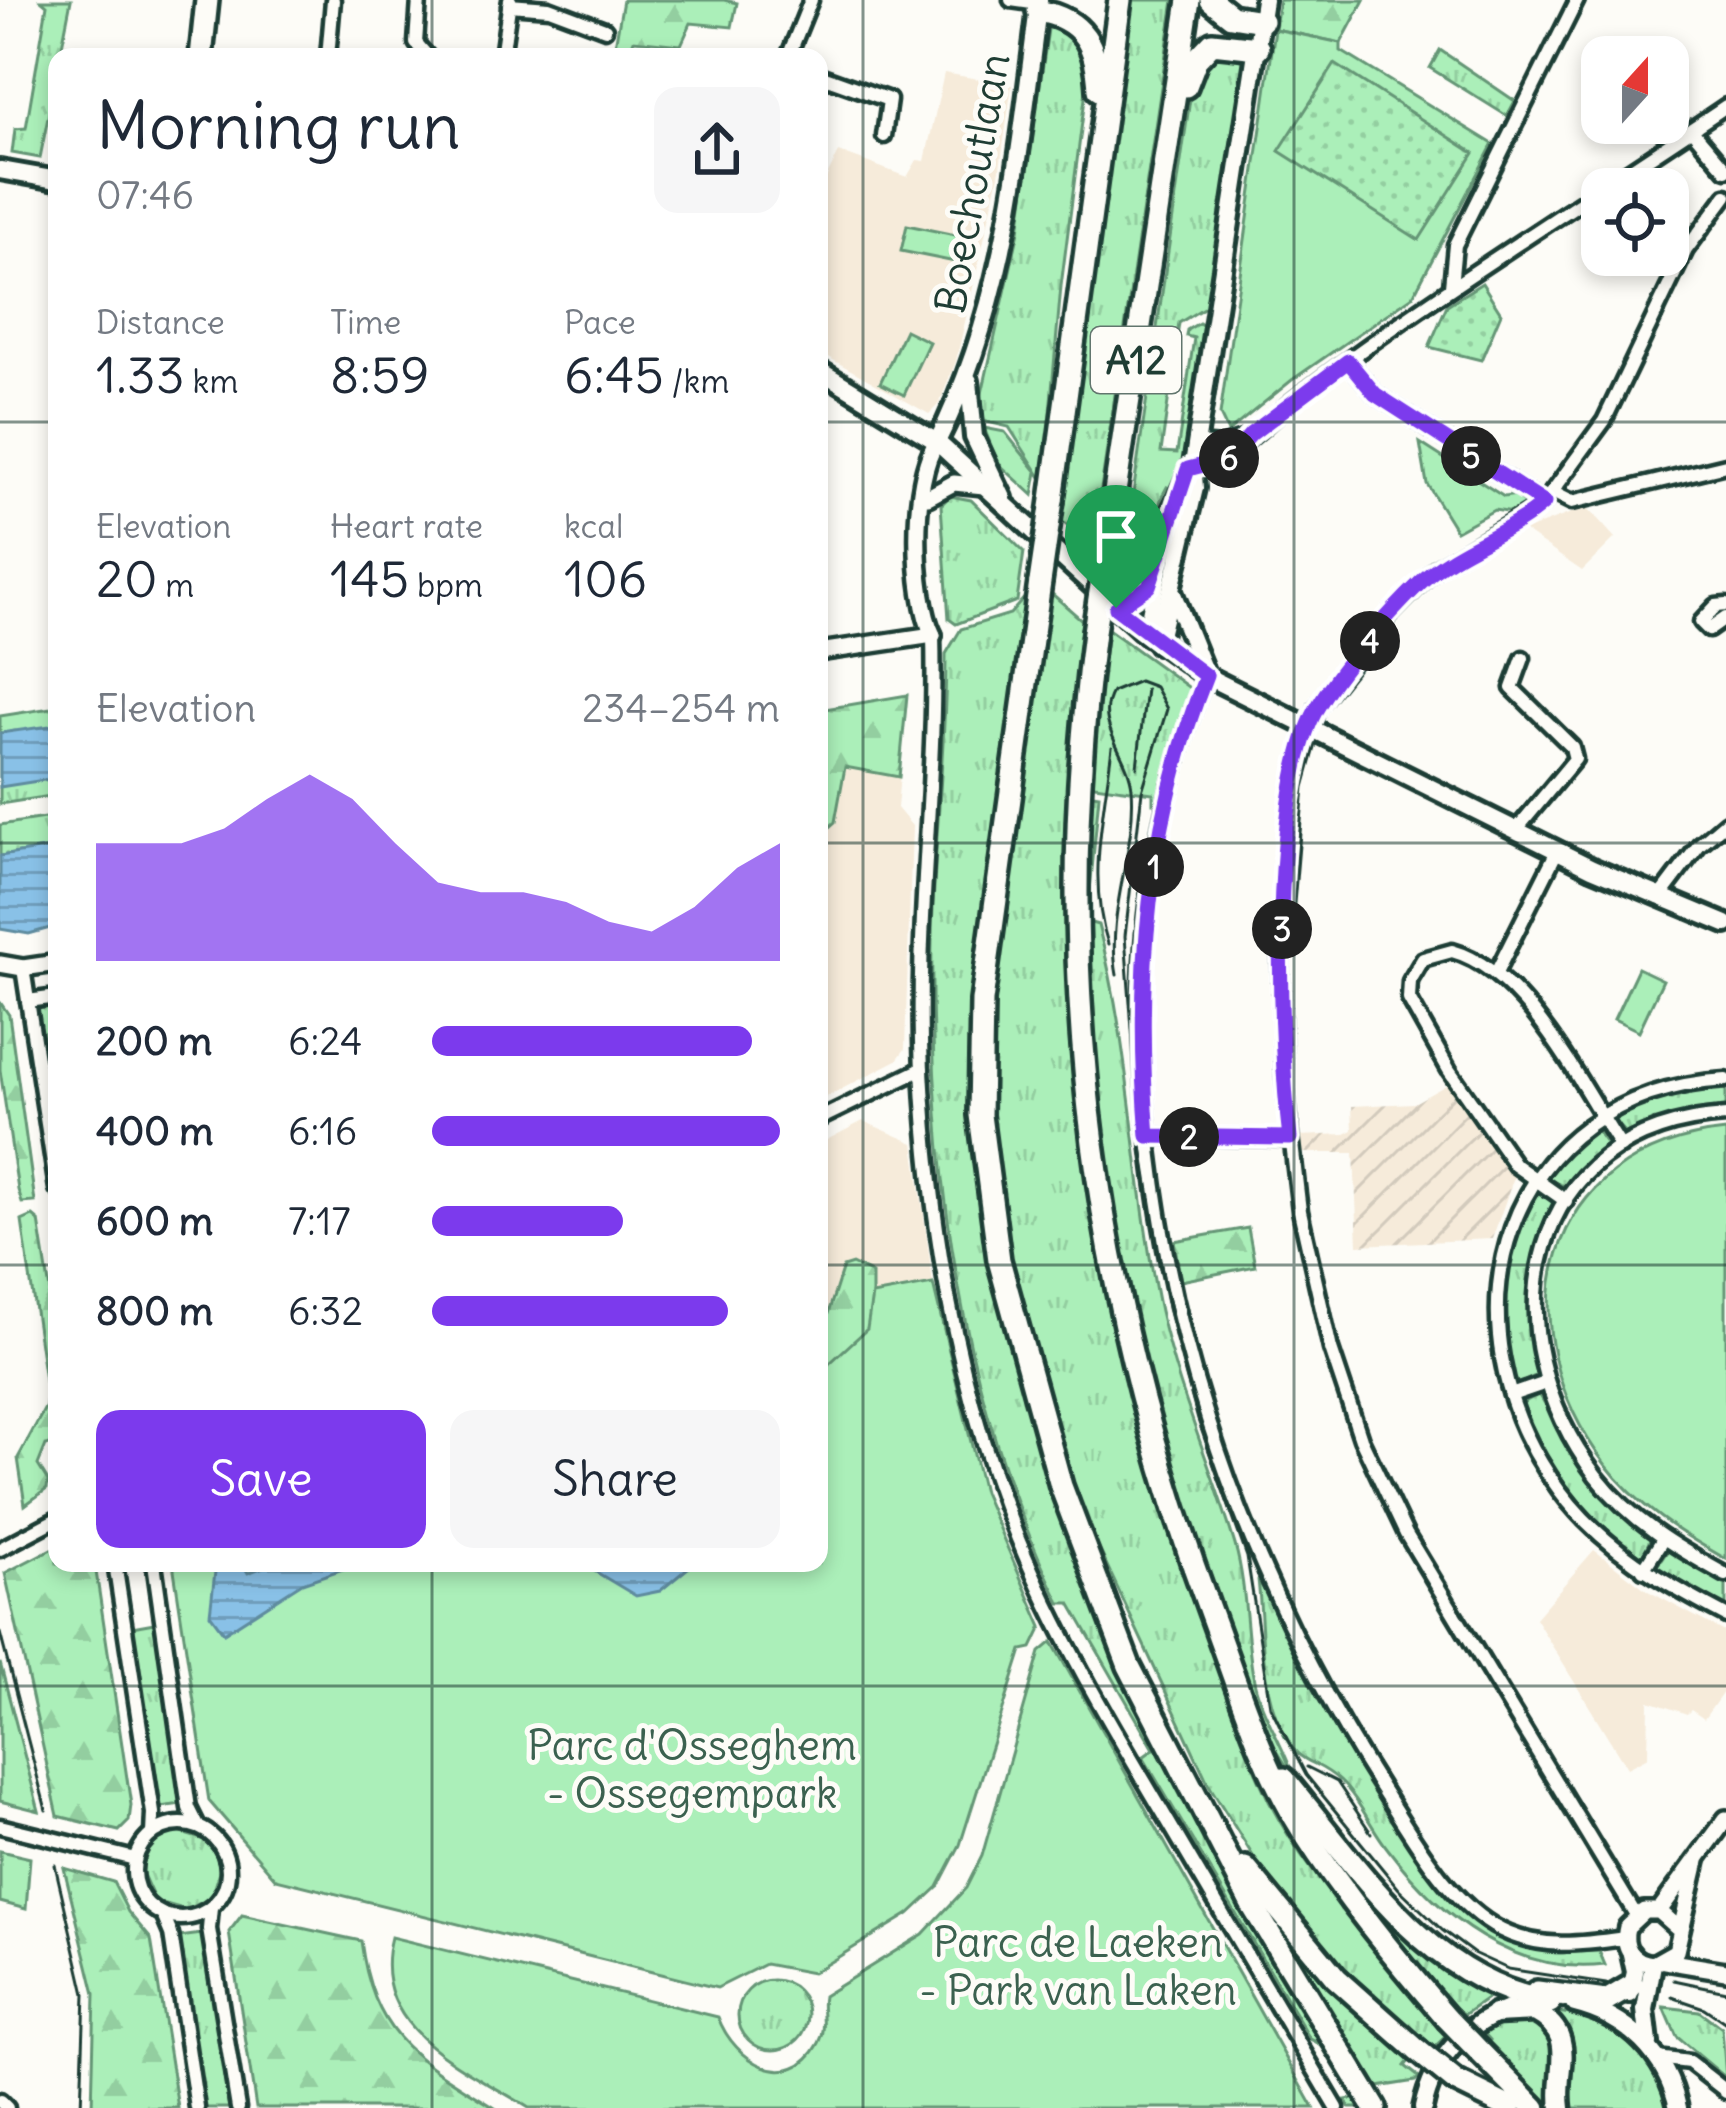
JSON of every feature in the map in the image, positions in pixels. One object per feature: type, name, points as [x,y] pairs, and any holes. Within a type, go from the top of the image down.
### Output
[{"type":"highway","points":[[202,48],[207,0]]},
{"type":"highway","name":"A12","points":[[1116,1633],[1061,1486],[1011,1316],[982,1144],[982,1001],[1120,0]]},
{"type":"highway","name":"A12","points":[[1189,0],[1094,632],[1078,773],[1074,906],[1078,1028],[1095,1185],[1119,1316],[1154,1450],[1262,1750]]},
{"type":"highway","points":[[1211,0],[1224,13],[1263,11]]},
{"type":"highway","points":[[1039,5],[1073,22],[1092,45],[1100,136]]},
{"type":"highway","points":[[1166,169],[1188,79],[1201,52],[1217,42],[1258,48]]},
{"type":"highway","points":[[1116,1633],[1199,1794],[1261,1891],[1336,1978],[1417,2050],[1456,2080],[1510,2108]]},
{"type":"highway","points":[[1116,1633],[1159,1731],[1218,1844],[1375,2108]]},
{"type":"highway","points":[[1262,1750],[1377,1890],[1435,1947],[1486,1985],[1550,2002]]},
{"type":"highway","points":[[1262,1750],[1302,1829],[1447,2018],[1534,2108]]},
{"type":"highway","points":[[1435,1947],[1481,1975],[1522,1990],[1606,2001],[1633,1985]]},
{"type":"main road","name":"Boechoutlaan","points":[[937,442],[969,376],[1006,238],[1039,5]]},
{"type":"main road","points":[[1152,639],[1173,593],[1195,488],[1193,465],[1263,11]]},
{"type":"main road","points":[[0,170],[48,178]]},
{"type":"main road","points":[[828,375],[937,442],[1116,608],[1206,676],[1556,850],[1726,924]]},
{"type":"main road","name":"Boechoutlaan","points":[[969,376],[974,437],[1012,514]]},
{"type":"main road","points":[[1152,639],[1158,565],[1174,500],[1193,465]]},
{"type":"main road","points":[[1116,608],[1146,591],[1158,565]]},
{"type":"main road","points":[[1173,593],[1206,676]]},
{"type":"main road","points":[[1606,2014],[1629,1996],[1633,1985],[1628,1946]]},
{"type":"main road","points":[[1659,1963],[1644,2026],[1678,2108]]},
{"type":"main road","points":[[1423,2108],[1448,2052],[1495,2014],[1550,2002],[1606,2014],[1654,2054]]},
{"type":"main road","points":[[1495,2014],[1535,2012],[1560,2033],[1565,2052],[1561,2108]]},
{"type":"street","points":[[329,48],[333,0]]},
{"type":"street","points":[[418,0],[420,48]]},
{"type":"street","points":[[792,48],[811,0]]},
{"type":"street","points":[[1011,0],[1039,5]]},
{"type":"street","points":[[1451,286],[1455,245],[1577,0]]},
{"type":"street","points":[[503,48],[509,3],[549,8],[604,29]]},
{"type":"street","points":[[828,78],[889,100],[884,136]]},
{"type":"street","points":[[1197,444],[1228,445],[1251,434],[1451,286],[1726,106]]},
{"type":"street","points":[[1691,130],[1726,170]]},
{"type":"street","points":[[1628,1946],[1636,1915],[1416,1552],[1374,1469],[1325,1328],[1290,1138],[1280,962],[1291,809],[1318,707],[1419,584],[1461,550],[1548,498],[1604,421],[1686,250],[1726,196]]},
{"type":"street","points":[[1348,361],[1375,394],[1548,498],[1572,502],[1726,465]]},
{"type":"street","points":[[1193,465],[1230,458],[1251,434]]},
{"type":"street","points":[[933,635],[938,621],[928,496],[937,442]]},
{"type":"street","points":[[937,442],[923,466],[919,513],[933,635],[933,752],[922,909],[922,1069],[953,1314],[994,1472],[1059,1628],[1337,2108]]},
{"type":"street","points":[[928,496],[954,483],[984,486]]},
{"type":"street","points":[[1726,605],[1716,605],[1700,620],[1709,630],[1726,618]]},
{"type":"street","points":[[828,651],[933,635]]},
{"type":"street","points":[[1516,830],[1575,759],[1572,747],[1513,688],[1512,678],[1523,658]]},
{"type":"street","points":[[1206,676],[1166,811],[1147,916],[1141,1009],[1148,1136],[1176,1306],[1218,1454],[1264,1574],[1342,1726],[1422,1849],[1482,1918],[1512,1935],[1549,1944],[1628,1946],[1659,1963],[1726,1972]]},
{"type":"street","points":[[1659,898],[1699,844],[1726,822]]},
{"type":"street","points":[[1496,973],[1556,850]]},
{"type":"street","points":[[1566,1201],[1515,1165],[1449,1070],[1409,999],[1415,970],[1436,952],[1461,953],[1496,973],[1530,1011],[1621,1147]]},
{"type":"street","points":[[0,964],[23,968],[48,964]]},
{"type":"street","points":[[23,968],[48,1131]]},
{"type":"street","points":[[28,1001],[48,998]]},
{"type":"street","points":[[828,1115],[922,1069]]},
{"type":"street","points":[[1726,1080],[1658,1091],[1601,1117],[1564,1146],[1534,1180],[1511,1224],[1498,1273],[1498,1342],[1511,1395],[1531,1444],[1560,1492],[1602,1538],[1643,1570],[1726,1616]]},
{"type":"street","points":[[1726,1116],[1664,1127],[1621,1147],[1594,1167],[1546,1236],[1535,1276],[1533,1319],[1546,1383],[1564,1426],[1599,1480],[1663,1539],[1726,1575]]},
{"type":"street","points":[[1148,1136],[1290,1138]]},
{"type":"street","points":[[1511,1395],[1546,1383]]},
{"type":"street","points":[[0,1549],[48,1525]]},
{"type":"street","points":[[1643,1570],[1663,1539]]},
{"type":"street","points":[[116,1572],[154,1813],[152,1834],[135,1859],[139,1892],[162,1914],[171,1934],[197,2108]]},
{"type":"street","points":[[155,1572],[189,1808],[198,1826],[218,1841],[229,1865],[226,1888],[211,1908],[188,1918],[162,1914]]},
{"type":"street","points":[[1636,1915],[1659,1911],[1726,1820]]},
{"type":"street","points":[[152,1834],[174,1824],[198,1826]]},
{"type":"street","points":[[0,1826],[135,1859]]},
{"type":"street","points":[[1659,1963],[1678,1946],[1678,1927],[1697,1861]]},
{"type":"street","points":[[211,1908],[209,1929],[238,2108]]},
{"type":"street","points":[[1659,1911],[1678,1927]]},
{"type":"street","points":[[1654,2054],[1689,2062],[1726,2091]]},
{"type":"street","points":[[0,2101],[7,2108]]},
{"type":"shaded area","points":[[944,73],[1012,85],[999,175],[956,361],[939,404],[929,414],[828,357],[828,174],[839,152],[907,177],[917,160],[925,161]]},
{"type":"shaded area","points":[[1587,507],[1615,538],[1582,571],[1524,531]]},
{"type":"shaded area","points":[[907,695],[897,808],[912,826],[905,1049],[897,1060],[828,1096],[828,708]]},
{"type":"shaded area","points":[[1448,1084],[1514,1177],[1492,1239],[1358,1245],[1354,1153],[1302,1153],[1300,1136],[1345,1134],[1353,1130],[1352,1106],[1414,1103]]},
{"type":"shaded area","points":[[863,1121],[914,1143],[933,1284],[873,1295],[828,1360],[828,1139]]},
{"type":"shaded area","points":[[1594,1550],[1648,1591],[1726,1633],[1726,1688],[1704,1719],[1691,1710],[1687,1714],[1649,1701],[1648,1757],[1627,1768],[1535,1618]]},
{"type":"green space","points":[[41,0],[71,0],[62,48],[48,48],[48,117],[40,158],[12,153],[15,129],[26,128],[47,5]]},
{"type":"green space","points":[[623,0],[737,3],[732,27],[691,23],[681,45],[634,40],[631,48],[615,48]]},
{"type":"green space","points":[[1132,0],[1174,0],[1092,549],[1062,521],[1061,505]]},
{"type":"green space","points":[[1279,0],[1364,0],[1341,43],[1275,29]]},
{"type":"green space","points":[[1049,22],[1069,27],[1089,67],[1061,286],[1044,482],[1009,427],[979,420],[978,411],[1019,231]]},
{"type":"green space","points":[[1275,29],[1341,43],[1341,51],[1493,144],[1413,296],[1292,380],[1228,432],[1220,415]]},
{"type":"green space","points":[[1440,50],[1515,101],[1507,116],[1430,68]]},
{"type":"green space","points":[[1212,51],[1243,56],[1246,70],[1213,302],[1179,323],[1161,452],[1177,453],[1194,338],[1186,336],[1187,330],[1199,323],[1208,329],[1188,451],[1174,490],[1167,487],[1161,500],[1148,568],[1134,591],[1117,572],[1120,559],[1115,555],[1129,522],[1192,85]]},
{"type":"green space","points":[[1335,64],[1474,153],[1419,240],[1279,151]]},
{"type":"green space","points":[[907,225],[960,236],[955,262],[901,251]]},
{"type":"green space","points":[[1482,283],[1501,313],[1481,360],[1429,347],[1447,305]]},
{"type":"green space","points":[[905,330],[929,342],[904,395],[880,383]]},
{"type":"green space","points":[[984,428],[1005,432],[1037,472],[1033,495],[998,463]]},
{"type":"green space","points":[[1420,443],[1504,497],[1516,495],[1526,506],[1513,513],[1494,510],[1456,531],[1427,484]]},
{"type":"green space","points":[[950,496],[971,500],[1024,552],[1017,601],[956,624],[949,619],[941,505]]},
{"type":"green space","points":[[1051,593],[1083,621],[1067,840],[1067,952],[1087,1172],[1131,1390],[1196,1604],[1258,1777],[1305,1860],[1443,2022],[1439,2026],[1447,2035],[1430,2051],[1380,2013],[1279,1898],[1209,1785],[1075,1497],[1011,1283],[989,1134],[990,1005]]},
{"type":"green space","points":[[1027,595],[979,953],[971,1058],[972,1132],[996,1289],[1051,1483],[1091,1591],[1369,2108],[1350,2108],[1345,2100],[1357,2098],[1331,2056],[1310,2039],[1143,1757],[1154,1749],[1070,1603],[1060,1603],[1025,1526],[974,1362],[945,1192],[932,1021],[946,654],[961,629],[1010,614]]},
{"type":"green space","points":[[1108,629],[1191,689],[1159,803],[1153,803],[1153,793],[1087,784]]},
{"type":"green space","points":[[907,695],[899,777],[845,767],[835,822],[828,828],[828,708]]},
{"type":"green space","points":[[48,708],[48,796],[0,804],[0,716]]},
{"type":"green space","points":[[1087,793],[1099,795],[1088,912],[1091,923],[1098,925],[1118,1021],[1160,1311],[1235,1545],[1255,1685],[1293,1776],[1261,1726],[1163,1447],[1124,1298],[1088,1028]]},
{"type":"green space","points":[[48,817],[48,848],[0,856],[0,825]]},
{"type":"green space","points":[[1638,968],[1663,980],[1639,1031],[1614,1019]]},
{"type":"green space","points":[[0,1002],[9,1015],[35,1202],[22,1203],[18,1190],[0,1070]]},
{"type":"green space","points":[[48,1004],[48,1090],[34,1008]]},
{"type":"green space","points":[[1726,1086],[1726,1110],[1667,1120],[1628,1136],[1612,1119],[1658,1097]]},
{"type":"green space","points":[[1595,1128],[1609,1147],[1568,1188],[1549,1180],[1548,1174]]},
{"type":"green space","points":[[1726,1131],[1726,1559],[1660,1518],[1605,1464],[1573,1411],[1554,1357],[1549,1304],[1558,1253],[1579,1208],[1615,1172],[1663,1145]]},
{"type":"green space","points":[[1539,1192],[1555,1203],[1531,1287],[1530,1329],[1537,1375],[1518,1384],[1503,1341],[1504,1286],[1517,1232]]},
{"type":"green space","points":[[33,1216],[39,1221],[48,1278],[48,1445],[38,1465],[48,1481],[47,1489],[25,1505],[18,1458],[46,1406],[47,1394],[22,1221]]},
{"type":"green space","points":[[1248,1228],[1255,1266],[1181,1281],[1174,1241]]},
{"type":"green space","points":[[852,1264],[872,1274],[872,1295],[913,1308],[828,1375],[828,1314],[843,1267]]},
{"type":"green space","name":"Parc d'Osseghem - Ossegempark","points":[[933,1284],[983,1492],[1042,1627],[1032,1648],[1022,1650],[960,1845],[938,1887],[909,1914],[812,1973],[765,1964],[717,1988],[276,1879],[209,1801],[174,1572],[828,1572],[828,1365],[867,1329],[872,1295]]},
{"type":"green space","points":[[1539,1394],[1590,1478],[1651,1538],[1641,1558],[1601,1530],[1554,1470],[1521,1404]]},
{"type":"green space","points":[[1668,1550],[1726,1581],[1726,1609],[1655,1569]]},
{"type":"green space","points":[[48,1551],[48,1572],[96,1572],[131,1805],[129,1821],[119,1831],[58,1816],[5,1573]]},
{"type":"green space","points":[[1258,1579],[1364,1774],[1452,1898],[1488,1932],[1555,1953],[1599,1951],[1605,1965],[1540,1961],[1482,1937],[1408,1874],[1340,1781],[1294,1750],[1281,1729],[1269,1692]]},
{"type":"green space","points":[[154,1623],[182,1804],[160,1807],[132,1627]]},
{"type":"green space","name":"Parc de Laeken - Park van Laken","points":[[1052,1642],[1314,2108],[529,2108],[427,2042],[393,1997],[387,1969],[391,1937],[718,2017],[749,2059],[779,2070],[793,2067],[807,2059],[822,2037],[823,1996],[923,1934],[966,1888],[982,1856],[1040,1652]]},
{"type":"green space","points":[[0,1663],[39,1811],[0,1801]]},
{"type":"green space","points":[[1317,1828],[1495,1993],[1465,2014],[1455,2010],[1329,1854]]},
{"type":"green space","points":[[175,1831],[208,1841],[221,1865],[211,1897],[187,1910],[155,1901],[141,1870],[151,1844]]},
{"type":"green space","points":[[0,1851],[30,1858],[26,1909],[0,1902]]},
{"type":"green space","points":[[64,1868],[113,1882],[128,1912],[151,1939],[178,2108],[92,2108],[95,1994]]},
{"type":"green space","points":[[1271,1910],[1413,2056],[1405,2066],[1419,2077],[1415,2081],[1371,2088],[1265,1913]]},
{"type":"green space","points":[[242,1915],[361,1941],[376,2002],[404,2043],[495,2108],[256,2108],[229,1932]]},
{"type":"green space","points":[[202,1934],[229,2108],[205,2108],[179,1937]]},
{"type":"green space","points":[[773,1980],[797,1991],[808,2015],[797,2039],[773,2050],[749,2039],[738,2015],[749,1991]]},
{"type":"green space","points":[[1664,2007],[1699,2011],[1722,2028],[1726,2078],[1677,2037]]},
{"type":"green space","points":[[1546,2011],[1589,2019],[1624,2038],[1650,2068],[1668,2108],[1563,2108]]},
{"type":"green space","points":[[1531,2016],[1557,2035],[1556,2108],[1544,2108],[1483,2047],[1490,2040],[1483,2032],[1503,2020]]},
{"type":"water","points":[[48,726],[48,779],[0,787],[0,733]]},
{"type":"water","points":[[48,848],[48,929],[29,934],[0,929],[0,856]]},
{"type":"water","points":[[215,1572],[334,1572],[302,1583],[224,1633],[210,1614]]},
{"type":"water","points":[[596,1572],[683,1572],[660,1591],[636,1596]]},
{"type":"tram line","points":[[1117,975],[1115,928],[1130,835],[1132,788],[1109,727],[1107,704],[1112,692],[1139,681],[1155,687],[1167,709],[1142,791],[1125,936],[1140,1135],[1168,1308],[1198,1420],[1247,1557],[1270,1706],[1306,1775],[1399,1889],[1442,1930],[1473,1953],[1508,1969],[1606,1984]]},
{"type":"tram line","points":[[1137,767],[1146,689]]},
{"type":"tram line","points":[[1108,944],[1098,871],[1112,747]]},
{"type":"tram line","points":[[0,1633],[46,1810]]},
{"type":"tram line","points":[[1307,1767],[1337,1782],[1371,1833]]},
{"type":"tram line","points":[[55,1865],[85,1994],[81,2108]]},
{"type":"tram line","points":[[1674,1980],[1726,1991]]},
{"type":"tram line","points":[[1672,1997],[1704,2008],[1726,2023]]},
{"type":"route","points":[[1348,361],[1375,394],[1544,503],[1436,568],[1396,608],[1315,712],[1298,765],[1291,809],[1280,962],[1290,1138],[1148,1136],[1141,1009],[1147,916],[1166,811],[1206,676],[1164,649],[1116,608],[1142,595],[1149,586],[1188,469],[1230,458],[1251,434],[1348,361]]}]
